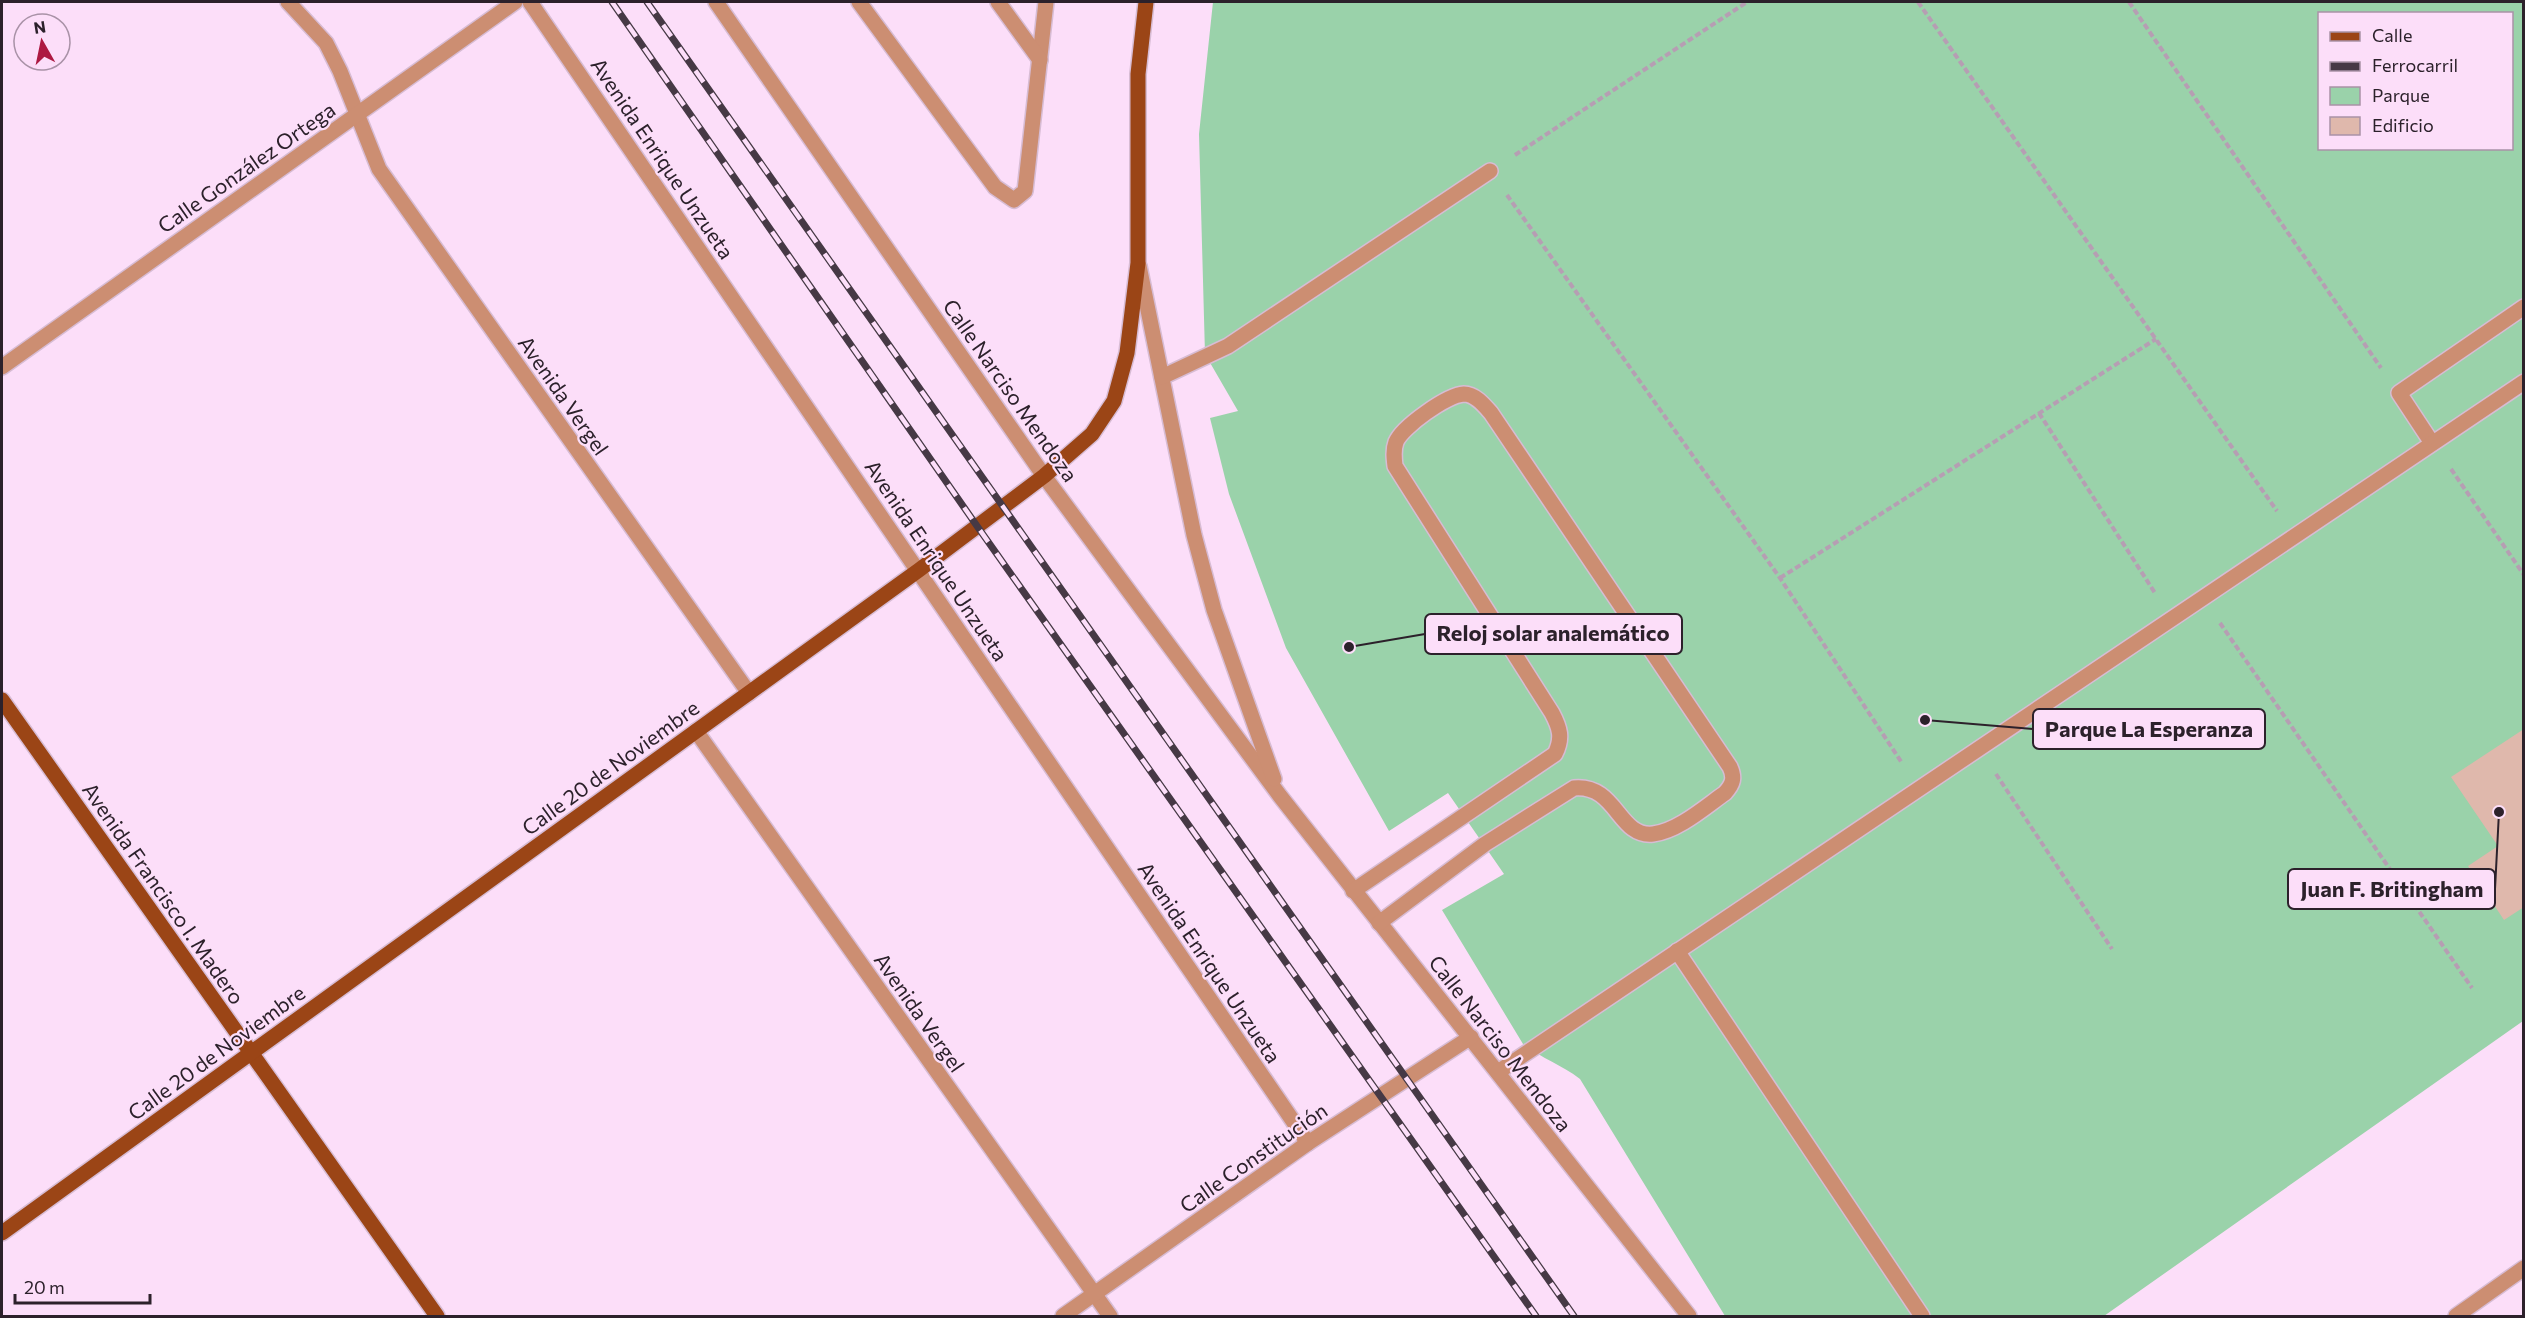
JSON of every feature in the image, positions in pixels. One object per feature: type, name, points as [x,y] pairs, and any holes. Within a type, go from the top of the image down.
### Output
[{"type":"main road","name":"Calle 20 de Noviembre","points":[[2,1233],[919,570],[1044,476],[1092,434],[1114,401],[1127,353],[1138,263],[1138,74],[1146,2]]},
{"type":"main road","name":"Avenida Francisco I. Madero","points":[[2,700],[437,1317]]},
{"type":"street","name":"Avenida Vergel","points":[[288,2],[326,43],[358,113],[379,169],[749,693]]},
{"type":"street","name":"Calle González Ortega","points":[[2,367],[515,2]]},
{"type":"street","name":"Avenida Enrique Unzueta","points":[[530,2],[1308,1143]]},
{"type":"street","name":"Calle Narciso Mendoza","points":[[716,2],[1044,476],[1280,796],[1689,1317]]},
{"type":"street","points":[[859,2],[995,187],[1014,200],[1025,191],[1046,2]]},
{"type":"street","points":[[998,2],[1040,60]]},
{"type":"street","points":[[1162,377],[1228,346],[1490,171]]},
{"type":"street","name":"Calle Narciso Mendoza","points":[[1138,263],[1194,535],[1214,610],[1280,796]]},
{"type":"street","points":[[2432,443],[2398,393],[2523,307]]},
{"type":"street","points":[[1498,1072],[2523,382]]},
{"type":"street","points":[[1353,891],[1555,754],[1561,744],[1560,729],[1552,712],[1395,466],[1395,444],[1407,426],[1442,404],[1464,394],[1473,396],[1491,412],[1730,767],[1733,775],[1732,785],[1725,793],[1670,829],[1653,834],[1642,833],[1630,826],[1598,791],[1587,787],[1574,788],[1485,844],[1379,924]]},
{"type":"street","name":"Avenida Vergel","points":[[696,731],[1110,1317]]},
{"type":"street","points":[[1677,951],[1922,1317]]},
{"type":"street","name":"Calle Constitución","points":[[1063,1317],[1308,1143],[1471,1037]]},
{"type":"street","points":[[2456,1317],[2523,1268]]},
{"type":"path","points":[[1747,2],[1490,171],[1779,578],[1919,789]]},
{"type":"path","points":[[1918,2],[2295,536]]},
{"type":"path","points":[[2129,2],[2398,393]]},
{"type":"path","points":[[1779,578],[2156,339]]},
{"type":"path","points":[[2039,412],[2172,619]]},
{"type":"path","points":[[2432,443],[2523,575]]},
{"type":"path","points":[[2203,598],[2472,988]]},
{"type":"path","points":[[1978,748],[2112,949]]},
{"type":"green space","points":[[1213,2],[2523,2],[2523,1021],[2104,1316],[1725,1316],[1580,1079],[1523,1044],[1442,910],[1504,874],[1448,793],[1389,831],[1286,648],[1229,494],[1210,418],[1238,411],[1205,354],[1199,134]]},
{"type":"building","points":[[2524,729],[2524,907],[2504,920],[2468,866],[2498,846],[2451,777]]},
{"type":"railway","points":[[612,2],[977,526],[1536,1316]]},
{"type":"railway","points":[[647,2],[1574,1316]]},
{"type":"place","name":"Reloj solar analemático","points":[[1349,647]]},
{"type":"place","name":"Parque La Esperanza","points":[[1925,720]]},
{"type":"place","name":"Juan F. Britingham","points":[[2499,812]]}]
